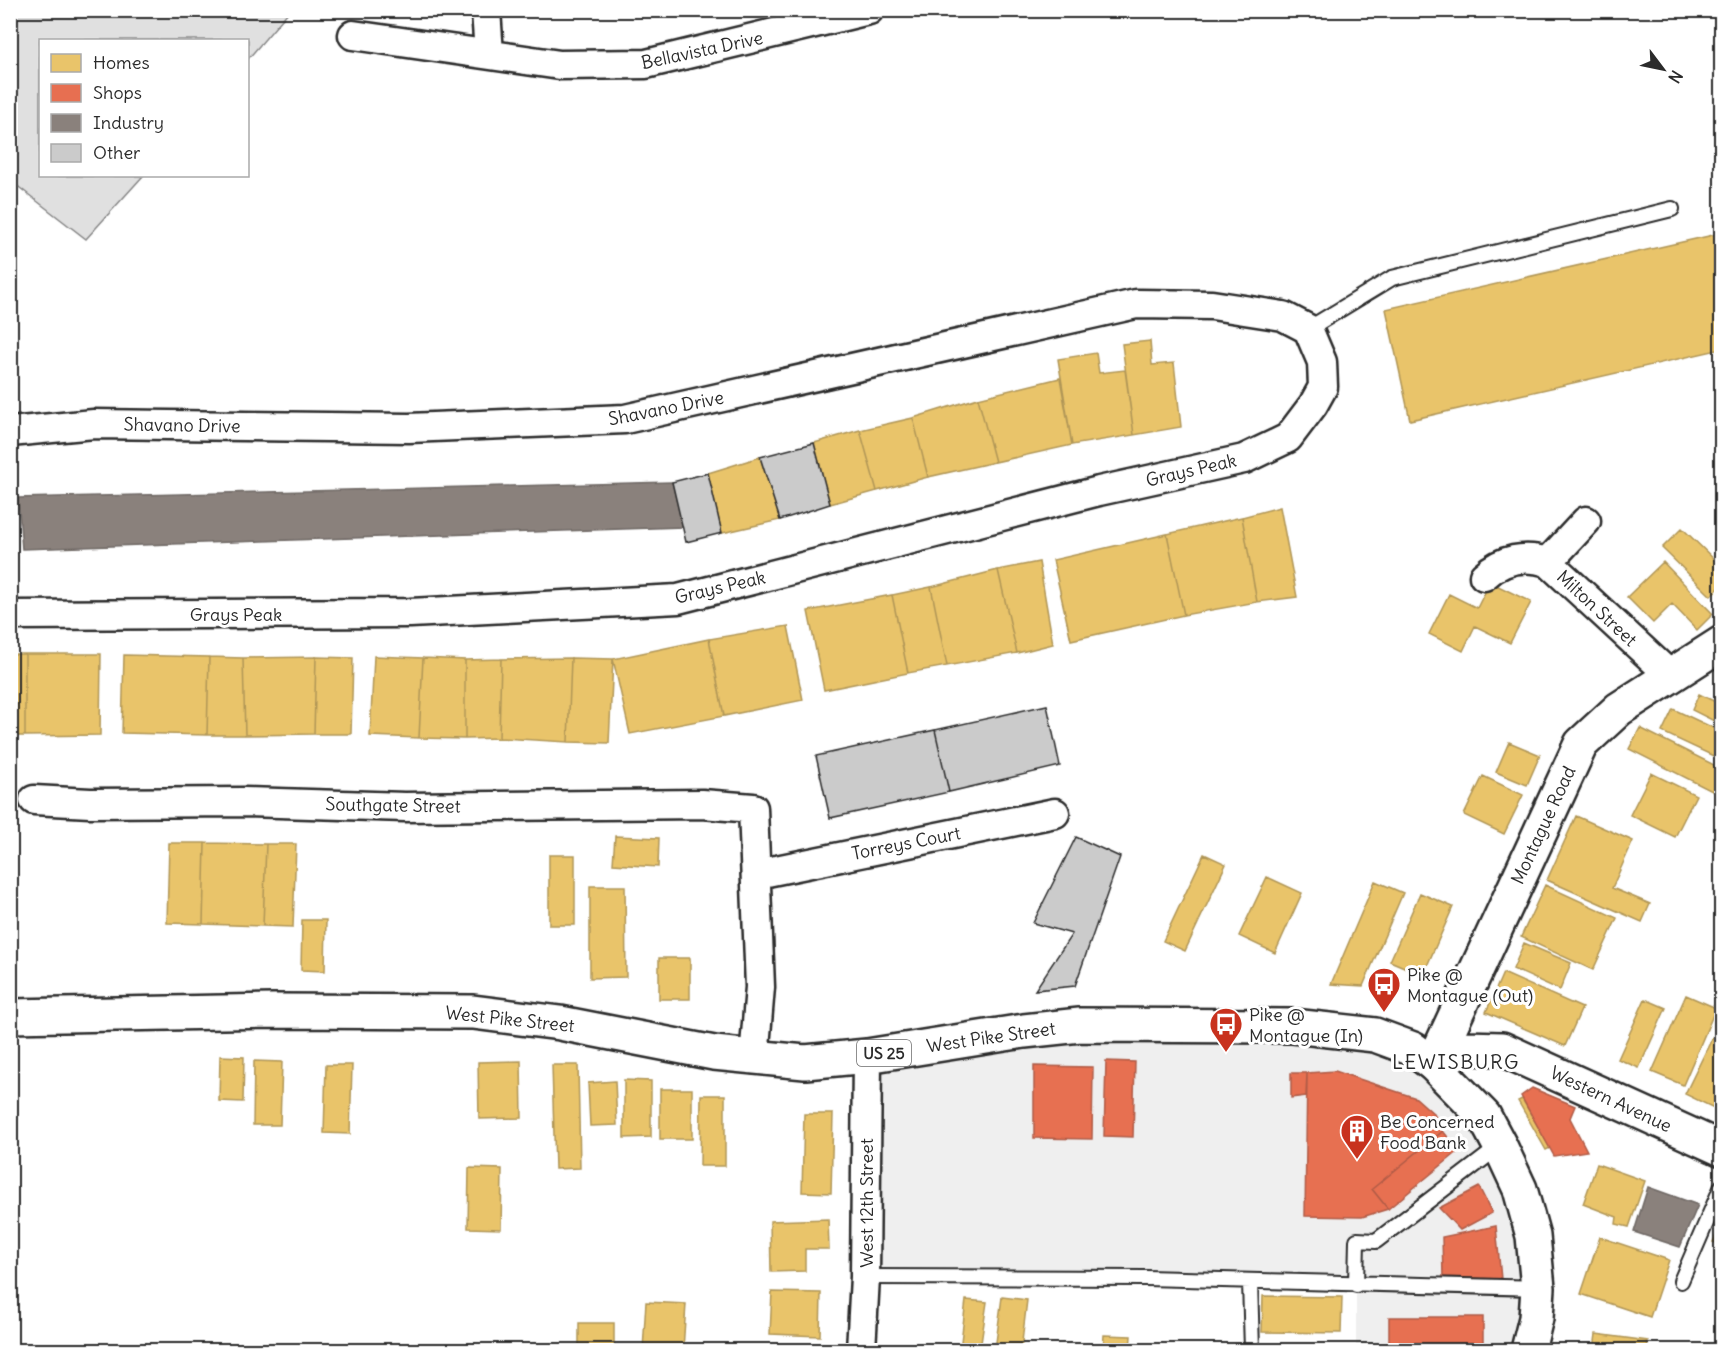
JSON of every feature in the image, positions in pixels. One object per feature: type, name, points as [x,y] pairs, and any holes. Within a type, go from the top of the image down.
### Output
[{"type":"main road","name":"Montague Road","points":[[1433,1064],[1581,744],[1619,710],[1722,643]]},
{"type":"main road","name":"West Pike Street","points":[[10,1016],[273,1011],[474,1012],[560,1023],[754,1059],[805,1062],[867,1056],[1024,1031],[1080,1025],[1293,1026],[1375,1035],[1413,1049],[1433,1064],[1484,1116],[1500,1146],[1520,1189],[1533,1236],[1538,1288],[1536,1318],[1528,1350]]},
{"type":"main road","name":"Western Avenue","points":[[1433,1064],[1465,1048],[1502,1048],[1722,1149]]},
{"type":"street","points":[[486,10],[489,54]]},
{"type":"street","name":"Bellavista Drive","points":[[353,35],[560,65],[646,64],[869,10]]},
{"type":"street","name":"Shavano Drive","points":[[10,432],[94,424],[409,428],[625,419],[1136,304],[1212,305],[1283,316],[1308,329]]},
{"type":"street","name":"Grays Peak","points":[[10,615],[410,613],[678,599],[1099,491],[1244,459],[1288,438],[1313,405],[1323,387],[1322,362],[1308,329]]},
{"type":"street","points":[[1548,562],[1586,521]]},
{"type":"street","name":"Milton Street","points":[[1484,576],[1500,563],[1516,559],[1548,562],[1671,676]]},
{"type":"street","name":"Southgate Street","points":[[33,800],[90,803],[244,802],[405,807],[702,804],[753,808],[757,874]]},
{"type":"street","name":"Torreys Court","points":[[757,874],[1055,813]]},
{"type":"street","points":[[754,1059],[760,987],[757,874]]},
{"type":"street","name":"West 12th Street","points":[[861,1350],[865,1277],[867,1056]]},
{"type":"lane","points":[[1308,329],[1392,278],[1672,209]]},
{"type":"lane","points":[[1356,1285],[1358,1240],[1376,1241],[1500,1146]]},
{"type":"lane","points":[[1681,1281],[1722,1186]]},
{"type":"lane","points":[[865,1277],[1136,1278],[1538,1288]]},
{"type":"lane","points":[[1250,1282],[1252,1350]]},
{"type":"shaded area","points":[[11,10],[289,11],[249,58],[249,39],[39,39],[39,177],[142,177],[86,239],[11,181]]},
{"type":"shaded area","points":[[1080,1025],[1413,1049],[1520,1189],[1528,1350],[1356,1350],[1356,1286],[865,1277],[867,1056]]},
{"type":"building: Homes","points":[[1722,233],[1722,349],[1410,420],[1386,309]]},
{"type":"building: Homes","points":[[1150,341],[1152,365],[1174,363],[1181,427],[1134,435],[1122,344]]},
{"type":"building: Homes","points":[[1096,353],[1099,373],[1125,370],[1134,435],[1072,445],[1058,359]]},
{"type":"building: Homes","points":[[1060,378],[1072,445],[995,462],[978,398]]},
{"type":"building: Homes","points":[[978,398],[995,462],[928,477],[913,418]]},
{"type":"building: Homes","points":[[913,418],[928,477],[877,491],[860,430]]},
{"type":"building: Homes","points":[[860,430],[877,491],[830,504],[814,443]]},
{"type":"building: Homes","points":[[760,457],[780,520],[722,533],[708,473]]},
{"type":"building: Homes","points":[[1280,507],[1297,597],[1257,602],[1242,517]]},
{"type":"building: Homes","points":[[1242,517],[1257,602],[1184,615],[1167,534]]},
{"type":"building: Homes","points":[[1682,528],[1722,567],[1722,585],[1711,596],[1662,548]]},
{"type":"building: Homes","points":[[1167,534],[1184,615],[1071,640],[1053,560]]},
{"type":"building: Homes","points":[[1039,562],[1053,644],[1017,653],[998,570]]},
{"type":"building: Homes","points":[[1663,562],[1713,614],[1697,630],[1672,604],[1653,623],[1627,597]]},
{"type":"building: Homes","points":[[998,570],[1017,653],[947,666],[931,587]]},
{"type":"building: Homes","points":[[1490,582],[1531,602],[1510,643],[1475,626],[1463,651],[1429,634],[1449,594],[1477,608]]},
{"type":"building: Homes","points":[[931,587],[947,666],[908,673],[892,595]]},
{"type":"building: Homes","points":[[892,595],[908,673],[824,690],[808,611]]},
{"type":"building: Homes","points":[[788,626],[803,700],[724,716],[709,639]]},
{"type":"building: Homes","points":[[709,639],[724,716],[630,734],[613,659]]},
{"type":"building: Homes","points":[[10,654],[25,654],[25,736],[10,736]]},
{"type":"building: Homes","points":[[25,654],[101,654],[100,735],[25,736]]},
{"type":"building: Homes","points":[[124,655],[209,657],[207,735],[122,733]]},
{"type":"building: Homes","points":[[374,656],[423,658],[419,738],[370,736]]},
{"type":"building: Homes","points":[[209,657],[243,658],[245,735],[207,735]]},
{"type":"building: Homes","points":[[316,657],[353,658],[351,734],[314,734]]},
{"type":"building: Homes","points":[[316,657],[314,734],[245,735],[243,658]]},
{"type":"building: Homes","points":[[423,658],[465,660],[465,739],[419,738]]},
{"type":"building: Homes","points":[[571,658],[568,742],[499,738],[501,659]]},
{"type":"building: Homes","points":[[571,658],[613,659],[609,743],[568,742]]},
{"type":"building: Homes","points":[[501,659],[499,738],[465,739],[465,660]]},
{"type":"building: Homes","points":[[1699,694],[1722,705],[1722,725],[1692,710]]},
{"type":"building: Homes","points":[[1673,709],[1722,732],[1722,760],[1662,732]]},
{"type":"building: Homes","points":[[1640,728],[1722,769],[1722,796],[1629,749]]},
{"type":"building: Homes","points":[[1509,742],[1540,755],[1527,785],[1496,772]]},
{"type":"building: Homes","points":[[1651,773],[1696,795],[1675,837],[1630,815]]},
{"type":"building: Homes","points":[[1483,776],[1523,795],[1504,834],[1464,815]]},
{"type":"building: Homes","points":[[1576,816],[1633,841],[1612,888],[1650,904],[1642,922],[1547,880]]},
{"type":"building: Homes","points":[[615,836],[659,838],[658,867],[613,864]]},
{"type":"building: Homes","points":[[169,843],[205,843],[203,924],[167,923]]},
{"type":"building: Homes","points":[[205,843],[266,844],[263,926],[203,924]]},
{"type":"building: Homes","points":[[266,844],[296,844],[293,927],[263,926]]},
{"type":"building: Homes","points":[[1204,854],[1226,864],[1185,951],[1163,941]]},
{"type":"building: Homes","points":[[549,855],[575,855],[575,925],[549,925]]},
{"type":"building: Homes","points":[[1267,877],[1302,893],[1275,953],[1239,936]]},
{"type":"building: Homes","points":[[1375,881],[1403,893],[1363,986],[1331,984]]},
{"type":"building: Homes","points":[[1545,885],[1617,918],[1593,970],[1521,937]]},
{"type":"building: Homes","points":[[590,886],[625,886],[626,977],[590,978]]},
{"type":"building: Homes","points":[[1420,893],[1453,907],[1423,975],[1390,961]]},
{"type":"building: Homes","points":[[302,920],[326,920],[325,971],[301,970]]},
{"type":"building: Homes","points":[[1524,943],[1571,963],[1560,990],[1513,969]]},
{"type":"building: Homes","points":[[659,958],[690,958],[690,999],[659,999]]},
{"type":"building: Homes","points":[[1503,973],[1582,1008],[1565,1046],[1486,1012]]},
{"type":"building: Homes","points":[[1686,995],[1716,1008],[1683,1085],[1652,1072]]},
{"type":"building: Homes","points":[[1645,999],[1666,1008],[1639,1068],[1618,1059]]},
{"type":"building: Homes","points":[[1722,1018],[1722,1097],[1716,1109],[1685,1094]]},
{"type":"building: Homes","points":[[220,1056],[244,1057],[243,1102],[219,1101]]},
{"type":"building: Homes","points":[[254,1061],[282,1062],[280,1125],[253,1125]]},
{"type":"building: Homes","points":[[521,1061],[522,1118],[479,1119],[478,1062]]},
{"type":"building: Homes","points":[[326,1065],[352,1065],[350,1134],[324,1133]]},
{"type":"building: Homes","points":[[552,1065],[578,1065],[580,1168],[555,1169]]},
{"type":"building: Homes","points":[[624,1080],[651,1081],[651,1137],[624,1138]]},
{"type":"building: Homes","points":[[615,1081],[617,1125],[590,1126],[588,1083]]},
{"type":"building: Homes","points":[[660,1089],[692,1089],[692,1139],[660,1139]]},
{"type":"building: Homes","points":[[701,1095],[725,1095],[725,1166],[700,1166]]},
{"type":"building: Homes","points":[[1522,1099],[1550,1148],[1546,1150],[1518,1101]]},
{"type":"building: Homes","points":[[804,1114],[833,1114],[831,1193],[802,1192]]},
{"type":"building: Homes","points":[[1597,1164],[1645,1181],[1629,1227],[1616,1224],[1617,1217],[1583,1204]]},
{"type":"building: Homes","points":[[469,1168],[502,1169],[501,1229],[468,1228]]},
{"type":"building: Homes","points":[[828,1219],[829,1249],[805,1249],[805,1271],[771,1272],[770,1221]]},
{"type":"building: Homes","points":[[1722,1223],[1722,1245],[1713,1242]]},
{"type":"building: Homes","points":[[1600,1237],[1669,1260],[1650,1317],[1581,1294]]},
{"type":"building: Homes","points":[[772,1292],[821,1293],[820,1336],[770,1334]]},
{"type":"building: Homes","points":[[1263,1296],[1342,1297],[1341,1333],[1262,1332]]},
{"type":"building: Homes","points":[[1002,1297],[1027,1300],[1021,1350],[995,1350]]},
{"type":"building: Homes","points":[[966,1300],[987,1302],[980,1350],[960,1350]]},
{"type":"building: Homes","points":[[646,1302],[686,1304],[683,1350],[643,1350]]},
{"type":"building: Homes","points":[[579,1323],[614,1323],[614,1350],[579,1350]]},
{"type":"building: Homes","points":[[1596,1334],[1648,1341],[1647,1350],[1594,1350]]},
{"type":"building: Homes","points":[[1104,1335],[1131,1336],[1130,1350],[1103,1350]]},
{"type":"building: Homes","points":[[48,1342],[74,1346],[73,1350],[47,1350]]},
{"type":"building: Shops","points":[[1106,1061],[1135,1062],[1133,1137],[1104,1136]]},
{"type":"building: Shops","points":[[1034,1066],[1093,1067],[1092,1139],[1034,1138]]},
{"type":"building: Shops","name":"Be Concerned Food Bank","points":[[1335,1071],[1416,1098],[1434,1114],[1443,1131],[1372,1189],[1388,1209],[1362,1217],[1305,1216],[1307,1073]]},
{"type":"building: Shops","points":[[1291,1073],[1307,1073],[1306,1096],[1291,1098]]},
{"type":"building: Shops","points":[[1532,1088],[1575,1106],[1570,1118],[1587,1151],[1554,1156],[1521,1096]]},
{"type":"building: Shops","points":[[1443,1131],[1459,1151],[1388,1209],[1372,1189]]},
{"type":"building: Shops","points":[[1479,1187],[1492,1213],[1460,1230],[1439,1208]]},
{"type":"building: Shops","points":[[1496,1226],[1501,1279],[1443,1277],[1442,1237]]},
{"type":"building: Shops","points":[[1389,1317],[1483,1317],[1483,1350],[1389,1350]]},
{"type":"building: Industry","points":[[672,482],[683,527],[22,549],[18,498]]},
{"type":"building: Industry","points":[[1648,1187],[1698,1205],[1680,1247],[1634,1232]]},
{"type":"building: Other","points":[[814,443],[830,504],[780,520],[760,457]]},
{"type":"building: Other","points":[[708,473],[722,533],[686,542],[672,482]]},
{"type":"building: Other","points":[[1047,705],[1060,766],[949,792],[935,730]]},
{"type":"building: Other","points":[[935,730],[949,792],[830,818],[816,756]]},
{"type":"building: Other","points":[[1076,837],[1120,857],[1075,986],[1035,990],[1072,934],[1033,923]]},
{"type":"place","name":"Pike @ Montague (Out)","points":[[1384,1013]]},
{"type":"place","name":"Pike @ Montague (In)","points":[[1226,1053]]},
{"type":"place","name":"Be Concerned Food Bank","points":[[1357,1160]]},
{"type":"district","name":"LEWISBURG","points":[[1456,1061]]}]
